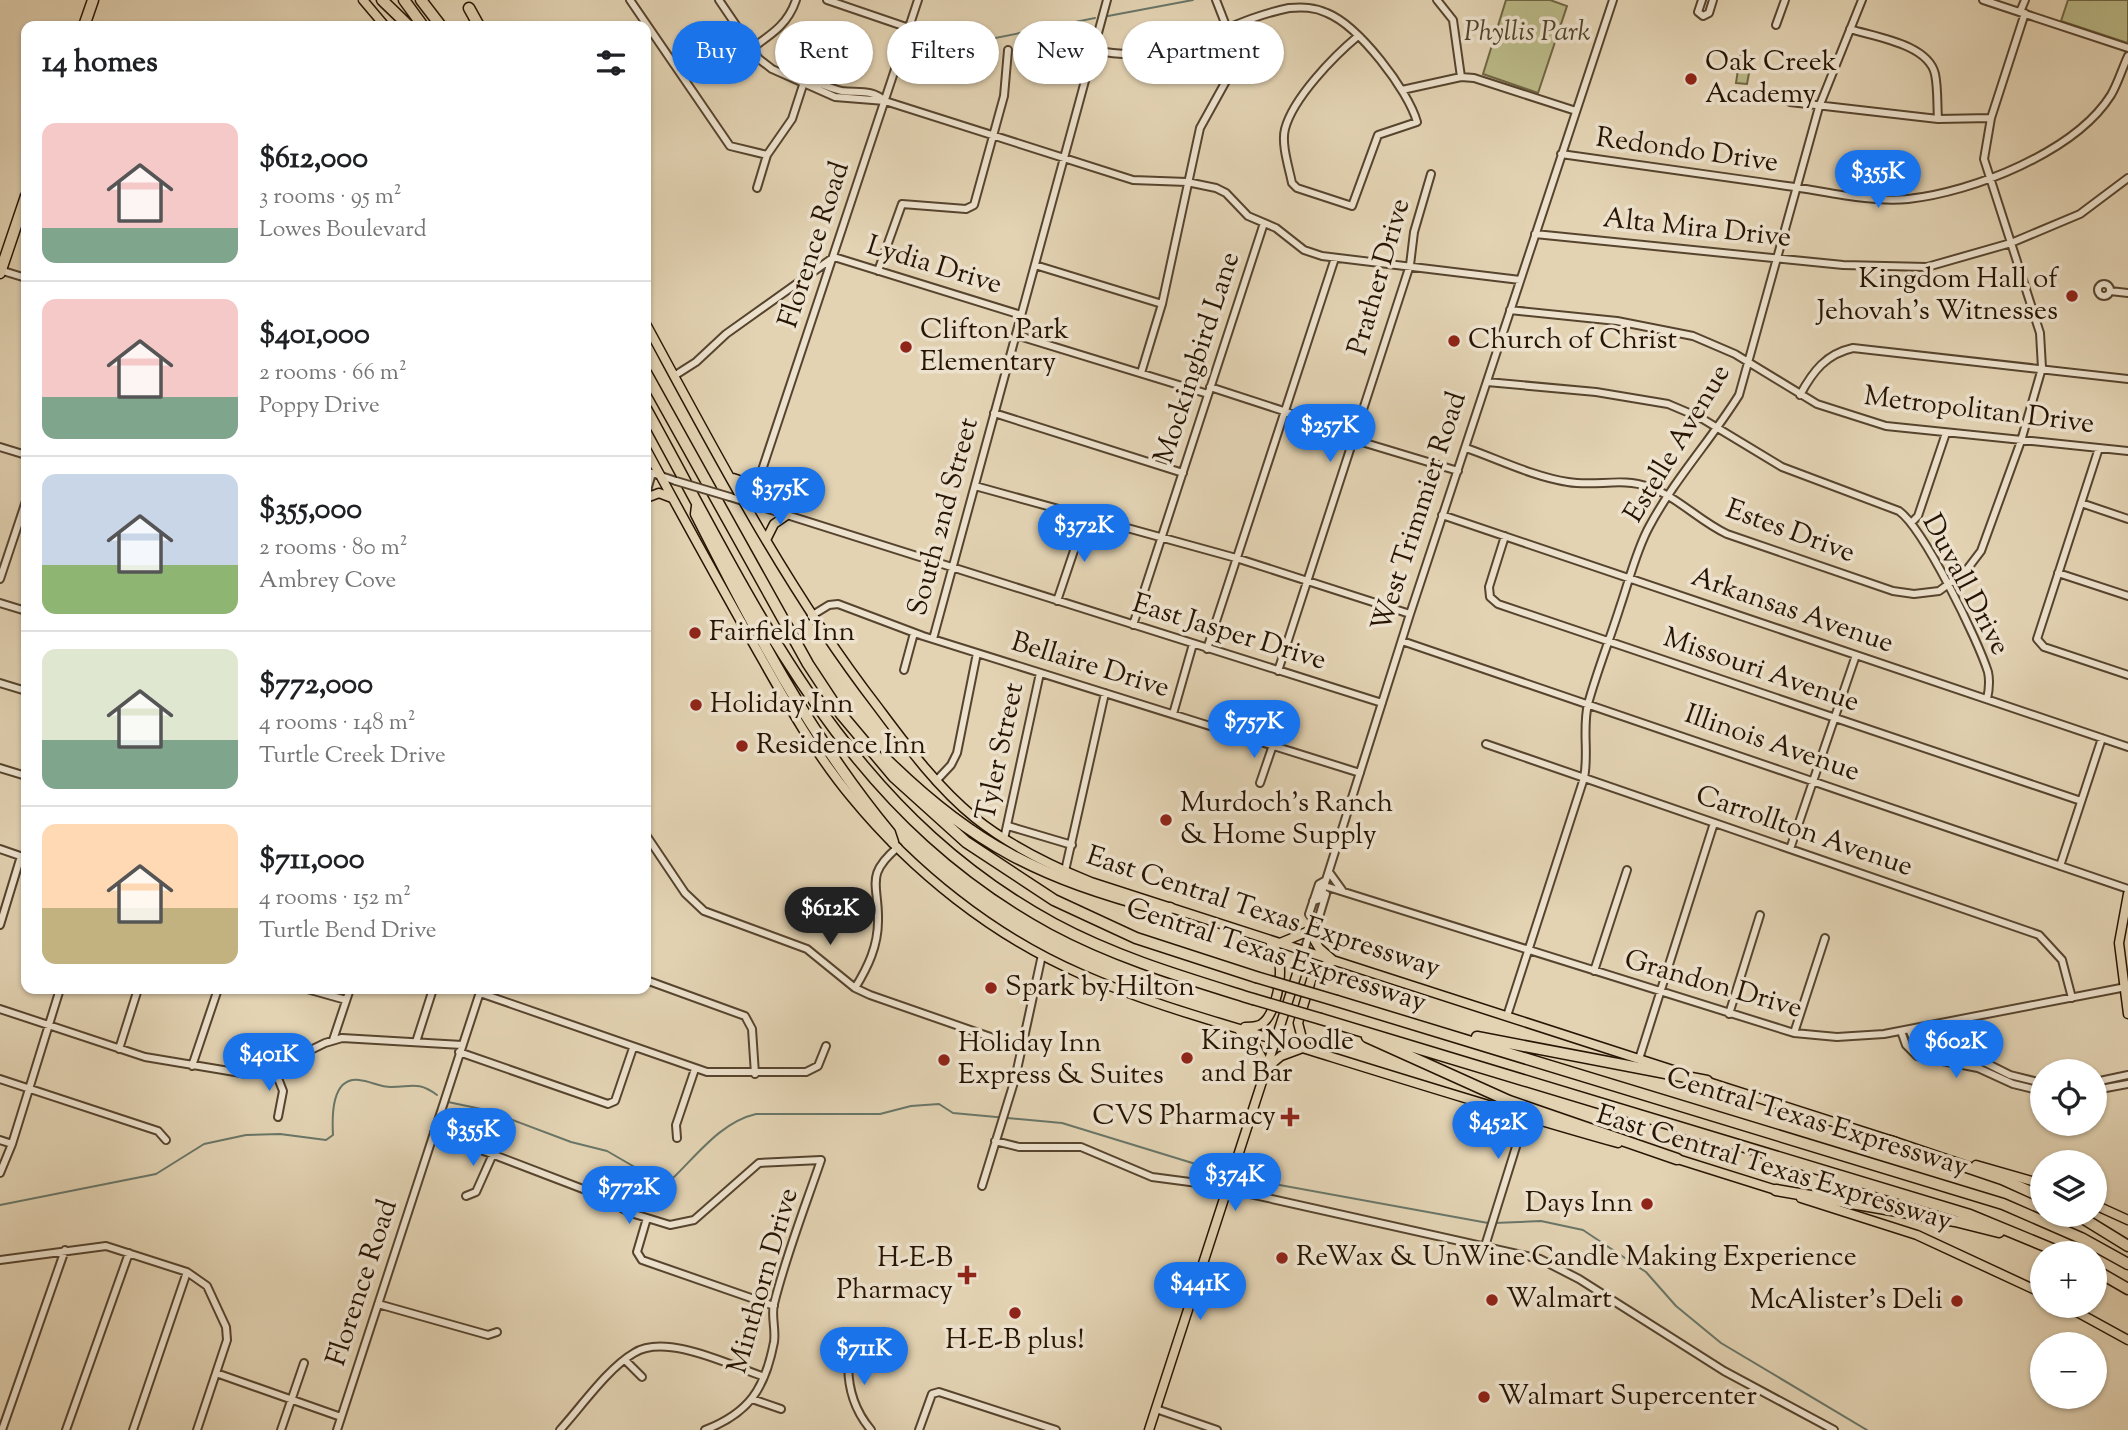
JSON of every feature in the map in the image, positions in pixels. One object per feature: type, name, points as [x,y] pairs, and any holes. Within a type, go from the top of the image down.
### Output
[{"type":"highway","points":[[86,21],[93,0]]},
{"type":"highway","points":[[382,0],[403,21]]},
{"type":"highway","points":[[404,0],[419,21]]},
{"type":"highway","points":[[421,0],[437,21]]},
{"type":"highway","points":[[466,4],[478,21]]},
{"type":"highway","points":[[0,271],[21,210]]},
{"type":"highway","name":"Central Texas Expressway","points":[[651,382],[794,642],[841,714],[869,750],[926,808],[966,842],[1054,900],[1136,938],[1256,977],[2003,1204],[2059,1227],[2128,1264]]},
{"type":"highway","name":"Central Texas Expressway","points":[[651,418],[801,685],[871,779],[936,842],[971,871],[1054,924],[1159,970],[1970,1215],[2033,1241]]},
{"type":"highway","points":[[697,502],[696,514],[810,727],[838,768],[890,833],[895,844]]},
{"type":"highway","points":[[869,750],[885,758],[949,817],[1025,864],[1065,882],[1105,895],[1161,910],[1170,908]]},
{"type":"highway","points":[[1345,1026],[1457,1081],[1677,1159]]},
{"type":"highway","points":[[1441,1032],[1707,1081]]},
{"type":"highway","points":[[1890,1140],[2002,1179],[2030,1192]]},
{"type":"highway","points":[[1776,1190],[1955,1221],[2030,1243]]},
{"type":"highway","points":[[2097,1227],[2128,1246]]},
{"type":"highway","points":[[2107,1277],[2128,1289]]},
{"type":"main road","points":[[363,0],[381,21]]},
{"type":"main road","name":"East Central Texas Expressway","points":[[651,333],[766,540],[836,654],[936,781],[973,816],[1004,839],[1065,872],[1275,943],[1890,1140],[2030,1181]]},
{"type":"main road","name":"East Central Texas Expressway","points":[[653,474],[673,498],[791,710],[850,797],[895,844],[962,902],[1042,955],[1134,995],[1525,1118],[1677,1159],[1917,1234],[2030,1287]]},
{"type":"main road","points":[[731,477],[745,482],[759,478]]},
{"type":"main road","points":[[651,495],[659,493],[673,498]]},
{"type":"main road","points":[[766,540],[774,524],[787,516]]},
{"type":"main road","points":[[2128,892],[2119,943],[2128,1014]]},
{"type":"main road","points":[[1235,1027],[1253,1041],[1267,1068],[1281,1056],[1307,1050],[1298,1023],[1312,977],[1317,969],[1334,961],[1319,948],[1309,931],[1291,941],[1275,943]]},
{"type":"main road","points":[[1235,1027],[1255,1027],[1268,1017],[1282,962],[1275,947],[1264,939]]},
{"type":"main road","name":"West Trimmier Road","points":[[1149,1430],[1304,952]]},
{"type":"main road","points":[[2107,1210],[2128,1220]]},
{"type":"main road","points":[[2089,1318],[2125,1337]]},
{"type":"street","points":[[630,0],[644,21]]},
{"type":"street","points":[[719,0],[733,21]]},
{"type":"street","points":[[761,42],[789,19],[796,0]]},
{"type":"street","points":[[827,0],[888,21]]},
{"type":"street","name":"Florence Road","points":[[911,21],[918,0]]},
{"type":"street","name":"South 2nd Street","points":[[1101,21],[1107,0]]},
{"type":"street","points":[[1216,0],[1225,21]]},
{"type":"street","points":[[1437,0],[1453,20],[1461,77]]},
{"type":"street","name":"West Trimmier Road","points":[[1304,952],[1313,920],[1320,917],[1329,872],[1410,614],[1613,0]]},
{"type":"street","points":[[1702,0],[1698,12],[1703,16],[1709,13],[1713,0]]},
{"type":"street","points":[[1776,24],[1785,0]]},
{"type":"street","name":"Estelle Avenue","points":[[1507,1016],[1584,778],[1587,763],[1584,727],[1588,704],[1647,530],[1667,495],[1718,429],[1739,395],[1751,362],[1795,187],[1819,107],[1862,0]]},
{"type":"street","points":[[1983,0],[2128,48]]},
{"type":"street","points":[[1947,586],[1965,572],[1981,551],[2021,441],[2042,368],[2040,333],[1984,159],[1991,118],[2025,0]]},
{"type":"street","points":[[1249,21],[1277,10],[1302,7],[1328,13],[1358,36],[1412,104],[1417,122],[1378,135],[1352,206],[1297,188],[1292,183],[1284,138],[1289,120],[1320,73],[1358,36]]},
{"type":"street","points":[[1850,29],[1913,50],[1927,58],[1935,72],[1938,119]]},
{"type":"street","points":[[651,31],[730,146],[767,155]]},
{"type":"street","points":[[878,271],[902,204],[966,209],[974,205],[1004,96],[1009,50]]},
{"type":"street","name":"Redondo Drive","points":[[1561,154],[1795,187],[1906,199],[1936,194],[1988,178],[2052,150],[2087,124],[2111,95],[2128,56]]},
{"type":"street","points":[[761,57],[775,70]]},
{"type":"street","points":[[1402,90],[1461,77],[1474,78],[1576,111]]},
{"type":"street","points":[[757,188],[767,155],[792,119],[803,84]]},
{"type":"street","points":[[818,84],[841,94],[870,93],[885,101],[1133,180],[1187,182],[1216,188],[1226,193],[1248,216],[1264,223],[1304,250],[1335,258],[1520,280]]},
{"type":"street","name":"Florence Road","points":[[744,501],[759,478],[891,84]]},
{"type":"street","name":"South 2nd Street","points":[[933,639],[1084,84]]},
{"type":"street","points":[[1141,373],[1162,304],[1200,128],[1224,84]]},
{"type":"street","points":[[1790,102],[1938,119],[1991,118]]},
{"type":"street","name":"Prather Drive","points":[[1278,671],[1410,265],[1414,232],[1431,174]]},
{"type":"street","name":"Alta Mira Drive","points":[[1535,234],[1843,265],[1927,267],[2011,243],[2080,214],[2128,178]]},
{"type":"street","name":"Mockingbird Lane","points":[[1133,625],[1264,223]]},
{"type":"street","points":[[674,376],[696,362],[726,334],[834,257]]},
{"type":"street","name":"Lydia Drive","points":[[834,257],[1021,315]]},
{"type":"street","points":[[1207,649],[1335,258]]},
{"type":"street","points":[[1035,265],[1162,304]]},
{"type":"street","points":[[0,271],[21,277]]},
{"type":"street","points":[[2110,291],[2128,293]]},
{"type":"street","name":"Metropolitan Drive","points":[[1510,310],[1649,326],[1715,344],[1751,362],[1800,395],[1858,419],[1946,433],[2128,451]]},
{"type":"street","name":"Lydia Drive","points":[[1016,335],[1141,373],[1285,411],[1322,430],[1458,471]]},
{"type":"street","points":[[1800,395],[1825,360],[1839,351],[1853,348],[2128,379]]},
{"type":"street","name":"Duvall Drive","points":[[1487,382],[1655,401],[1680,409],[1782,467],[1885,504],[1912,523],[1947,586],[1988,674],[1987,699]]},
{"type":"street","points":[[994,413],[1183,472]]},
{"type":"street","points":[[1912,523],[1918,516],[1946,433]]},
{"type":"street","points":[[0,447],[21,453]]},
{"type":"street","name":"Estes Drive","points":[[1466,448],[1567,482],[1623,481],[1646,485],[1667,495],[1704,523],[1727,534],[1881,588],[1914,594],[1939,591],[1947,586]]},
{"type":"street","points":[[2099,448],[2038,642],[2044,647],[2128,675]]},
{"type":"street","name":"East Jasper Drive","points":[[653,474],[1382,703]]},
{"type":"street","points":[[975,486],[1236,558],[1410,614]]},
{"type":"street","points":[[2081,503],[2128,519]]},
{"type":"street","name":"Arkansas Avenue","points":[[1442,515],[2128,747]]},
{"type":"street","points":[[0,579],[21,517]]},
{"type":"street","points":[[1058,601],[1085,518]]},
{"type":"street","points":[[17,530],[21,531]]},
{"type":"street","name":"Missouri Avenue","points":[[1505,536],[1489,587],[1490,597],[1498,604],[2081,801]]},
{"type":"street","points":[[2058,573],[2128,596]]},
{"type":"street","points":[[0,603],[21,609]]},
{"type":"street","name":"Bellaire Drive","points":[[811,616],[829,605],[838,604],[914,633],[1360,772]]},
{"type":"street","name":"South 2nd Street","points":[[904,670],[914,633]]},
{"type":"street","name":"Illinois Avenue","points":[[1402,641],[1813,780],[2128,892]]},
{"type":"street","points":[[1172,714],[1193,644]]},
{"type":"street","points":[[936,781],[951,765],[957,753],[977,653]]},
{"type":"street","points":[[1790,849],[1856,655]]},
{"type":"street","name":"Tyler Street","points":[[1004,839],[1040,673]]},
{"type":"street","points":[[0,683],[21,689]]},
{"type":"street","points":[[1065,872],[1105,693]]},
{"type":"street","points":[[2060,866],[2102,738]]},
{"type":"street","name":"Carrollton Avenue","points":[[1486,744],[2039,935],[2062,960],[2072,998]]},
{"type":"street","points":[[1261,783],[1273,745]]},
{"type":"street","points":[[0,768],[21,774]]},
{"type":"street","points":[[1639,1059],[1714,823]]},
{"type":"street","points":[[1008,826],[1072,845]]},
{"type":"street","points":[[651,842],[685,893],[704,911],[807,949],[855,988],[1023,1048]]},
{"type":"street","points":[[855,988],[869,965],[877,934],[874,878],[879,865],[895,844]]},
{"type":"street","points":[[0,849],[21,856]]},
{"type":"street","points":[[1,921],[21,865]]},
{"type":"street","points":[[1594,971],[1627,870]]},
{"type":"street","points":[[1329,872],[1343,891]]},
{"type":"street","name":"West Trimmier Road","points":[[1313,920],[1309,914],[1319,884],[1327,884]]},
{"type":"street","name":"Grandon Drive","points":[[1327,884],[1794,1033],[1851,1037],[1905,1030],[2126,989]]},
{"type":"street","points":[[1729,1014],[1760,915]]},
{"type":"street","points":[[1794,1033],[1825,938]]},
{"type":"street","points":[[982,1186],[1023,1048],[1042,955]]},
{"type":"street","points":[[651,982],[745,1016],[752,1029],[754,1074]]},
{"type":"street","points":[[0,1173],[12,1144],[58,994]]},
{"type":"street","points":[[119,1049],[136,994]]},
{"type":"street","points":[[192,1066],[216,994]]},
{"type":"street","points":[[325,994],[346,1000]]},
{"type":"street","points":[[333,1040],[348,994]]},
{"type":"street","points":[[416,1042],[431,994]]},
{"type":"street","name":"Florence Road","points":[[337,1430],[479,994]]},
{"type":"street","points":[[488,994],[695,1069],[726,1074],[806,1072],[818,1066],[826,1046]]},
{"type":"street","points":[[0,1009],[119,1049],[192,1066],[247,1074],[274,1068],[333,1040],[416,1042],[461,1049],[607,1104],[615,1101],[633,1048]]},
{"type":"street","points":[[1905,1030],[1920,1048],[2030,1089]]},
{"type":"street","points":[[1905,1030],[1911,1052],[1930,1061],[1982,1061],[2030,1080]]},
{"type":"street","points":[[1930,1061],[1932,1053]]},
{"type":"street","points":[[274,1068],[283,1091],[278,1117]]},
{"type":"street","points":[[677,1138],[676,1125],[695,1069]]},
{"type":"street","points":[[2107,1080],[2128,1075]]},
{"type":"street","points":[[2119,1077],[2124,1084]]},
{"type":"street","points":[[2022,1078],[2022,1087]]},
{"type":"street","points":[[0,1079],[158,1131],[166,1140]]},
{"type":"street","points":[[1485,1246],[1525,1118]]},
{"type":"street","points":[[434,1132],[596,1194],[647,1218],[637,1252],[642,1260],[774,1306]]},
{"type":"street","points":[[0,1140],[12,1144]]},
{"type":"street","points":[[996,1141],[1019,1147],[1082,1147],[1152,1177],[1205,1184],[1485,1246],[1552,1264],[1724,1371],[1834,1430]]},
{"type":"street","points":[[466,1196],[476,1192],[493,1154]]},
{"type":"street","name":"Minthorn Drive","points":[[647,1218],[670,1224],[684,1224],[694,1220],[754,1165],[821,1160],[774,1306],[774,1343],[762,1377],[752,1399],[733,1419],[705,1430]]},
{"type":"street","points":[[0,1260],[106,1246],[187,1272],[204,1282],[226,1327],[227,1340],[197,1430]]},
{"type":"street","points":[[2,1430],[65,1250]]},
{"type":"street","points":[[66,1430],[129,1253]]},
{"type":"street","points":[[133,1430],[187,1272]]},
{"type":"street","points":[[378,1304],[488,1335],[497,1332]]},
{"type":"street","points":[[850,1346],[848,1381],[864,1423],[870,1430]]},
{"type":"street","points":[[560,1430],[625,1360],[647,1348],[677,1347],[762,1377]]},
{"type":"street","points":[[625,1360],[642,1377]]},
{"type":"street","points":[[281,1430],[304,1363]]},
{"type":"street","points":[[216,1373],[341,1417]]},
{"type":"street","points":[[919,1430],[935,1392],[1056,1430]]},
{"type":"street","points":[[752,1399],[781,1409]]},
{"type":"street","points":[[1156,1409],[1217,1430]]},
{"type":"street","points":[[858,1430],[864,1423]]},
{"type":"green space","name":"Phyllis Park","points":[[1506,0],[1550,0],[1567,6],[1538,93],[1483,74]]},
{"type":"green space","points":[[2068,0],[2128,0],[2128,43],[2061,21]]},
{"type":"green space","points":[[1740,56],[1752,57],[1747,84],[1736,83]]},
{"type":"waterway","points":[[1108,16],[1193,0]]},
{"type":"waterway","points":[[999,37],[1095,18]]},
{"type":"waterway","points":[[0,1205],[156,1174],[204,1144],[246,1135],[280,1134],[326,1140],[333,1135],[333,1109],[338,1091],[350,1081],[359,1080],[387,1087],[420,1086],[437,1095]]},
{"type":"waterway","points":[[448,1102],[486,1110],[571,1142],[607,1151],[657,1180],[673,1178],[721,1132],[743,1118],[756,1114],[880,1114],[911,1106],[939,1104],[953,1113],[1062,1123],[1225,1173]]},
{"type":"waterway","points":[[1241,1178],[1488,1223]]},
{"type":"waterway","points":[[1494,1223],[1541,1221],[1583,1230],[1646,1272],[1676,1306],[1721,1343],[1867,1430]]},
{"type":"place","name":"Oak Creek Academy","points":[[1691,79]]},
{"type":"place","name":"Kingdom Hall of Jehovah's Witnesses","points":[[2072,296]]},
{"type":"place","name":"Church of Christ","points":[[1454,341]]},
{"type":"place","name":"Clifton Park Elementary","points":[[906,347]]},
{"type":"place","name":"Fairfield Inn","points":[[695,633]]},
{"type":"place","name":"Holiday Inn","points":[[696,705]]},
{"type":"place","name":"Residence Inn","points":[[742,746]]},
{"type":"place","name":"Murdoch's Ranch & Home Supply","points":[[1166,820]]},
{"type":"place","name":"Spark by Hilton","points":[[991,988]]},
{"type":"place","name":"King Noodle and Bar","points":[[1187,1058]]},
{"type":"place","name":"Holiday Inn Express & Suites","points":[[944,1060]]},
{"type":"place","name":"CVS Pharmacy","points":[[1290,1117]]},
{"type":"place","name":"Days Inn","points":[[1647,1204]]},
{"type":"place","name":"ReWax & UnWine Candle Making Experience","points":[[1282,1258]]},
{"type":"place","name":"H-E-B Pharmacy","points":[[967,1275]]},
{"type":"place","name":"Walmart","points":[[1492,1300]]},
{"type":"place","name":"McAlister's Deli","points":[[1957,1301]]},
{"type":"place","name":"H-E-B plus!","points":[[1015,1313]]},
{"type":"place","name":"Walmart Supercenter","points":[[1484,1397]]}]
